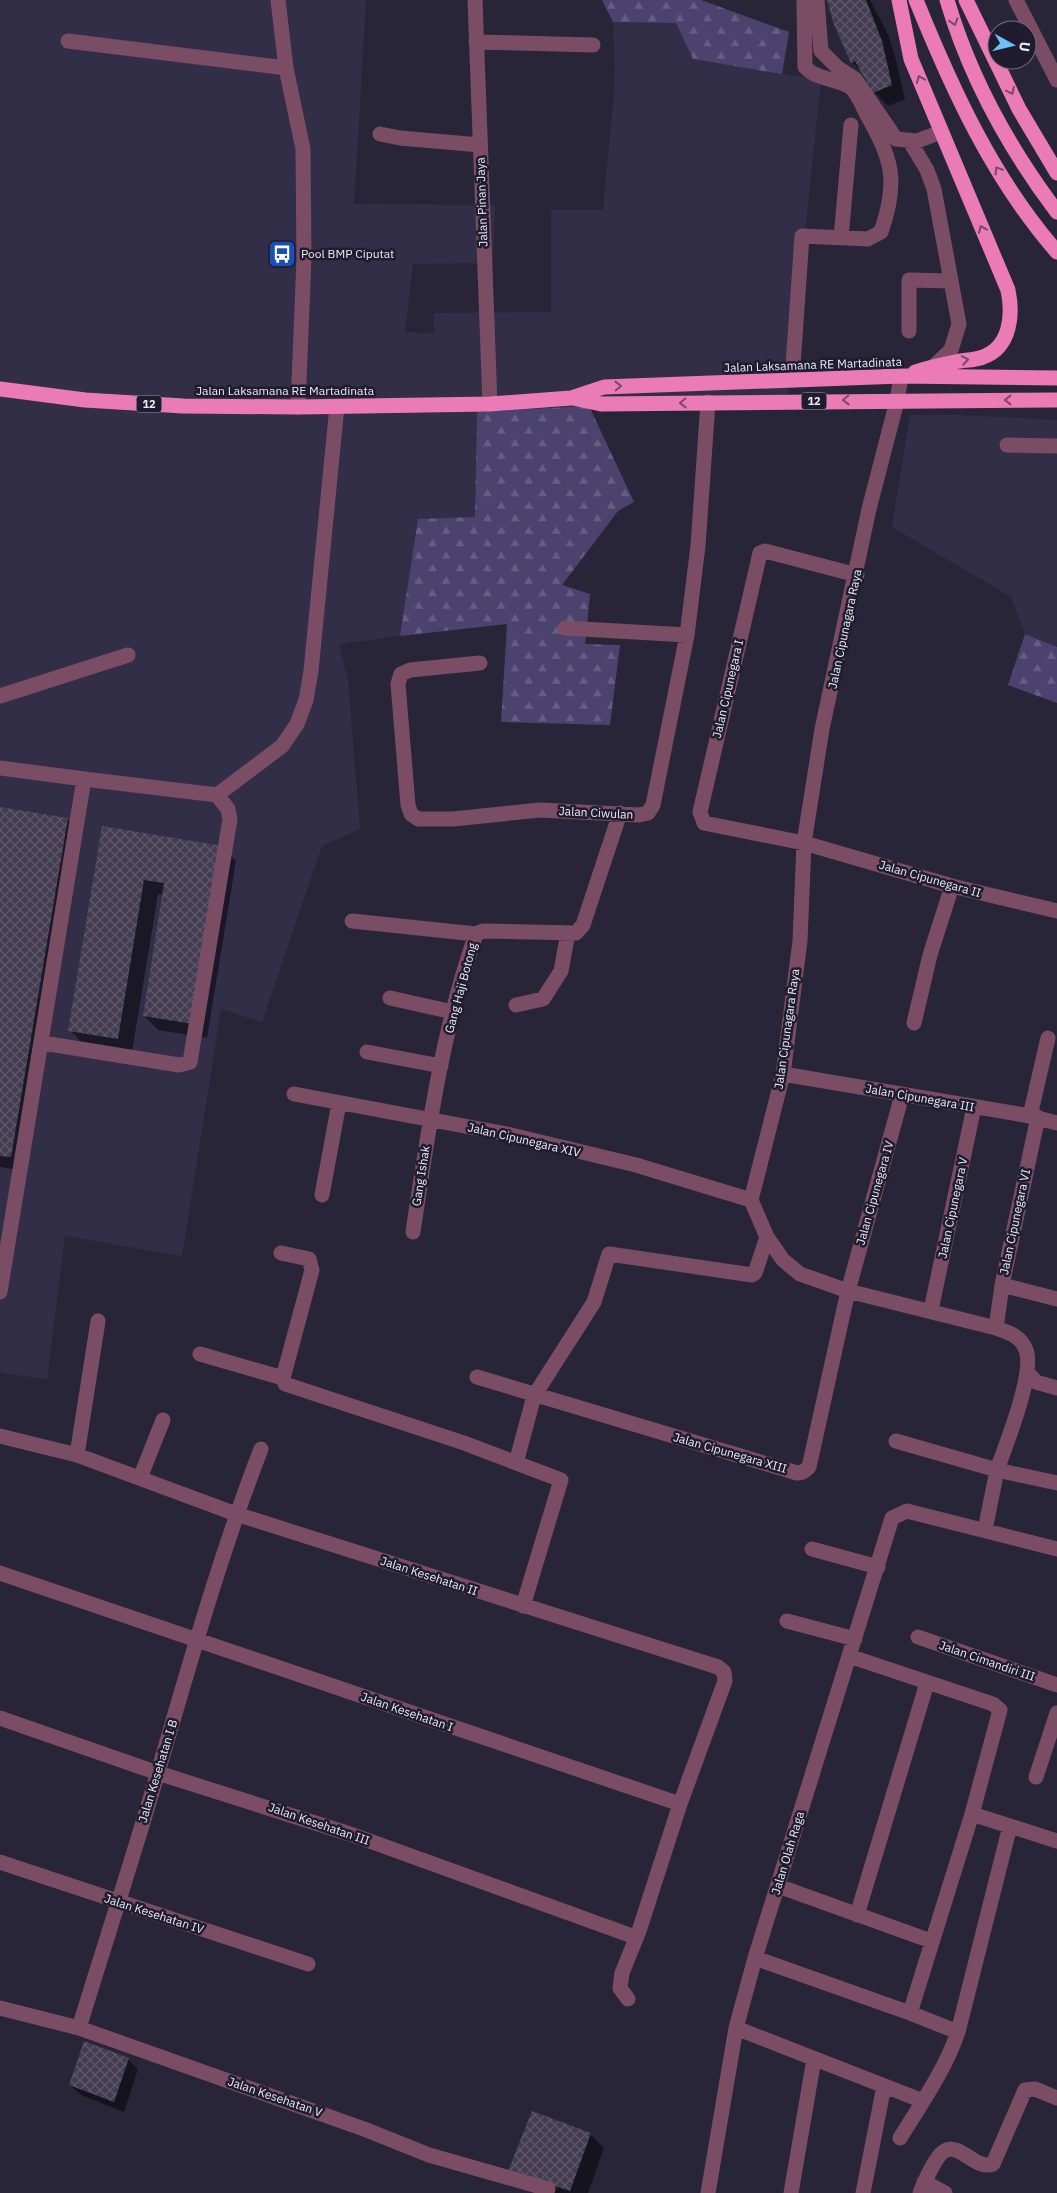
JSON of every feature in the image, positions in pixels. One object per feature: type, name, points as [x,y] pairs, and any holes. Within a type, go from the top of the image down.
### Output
[{"type":"highway","points":[[900,0],[911,59],[1008,290],[1012,309],[1009,328],[1000,344],[984,357],[934,366],[901,376]]},
{"type":"highway","points":[[916,0],[938,55],[976,134],[1011,192],[1057,252]]},
{"type":"highway","points":[[947,0],[960,44],[998,122],[1032,178],[1057,212]]},
{"type":"highway","points":[[966,0],[1019,108],[1057,173]]},
{"type":"highway","name":"Jalan Laksamana RE Martadinata","points":[[0,389],[94,401],[183,406],[298,407],[490,404],[571,398],[604,387],[901,376],[1057,378]]},
{"type":"highway","name":"Jalan Laksamana RE Martadinata","points":[[571,398],[601,404],[1057,400]]},
{"type":"street","points":[[278,0],[286,68],[303,149],[304,258],[298,407]]},
{"type":"street","name":"Jalan Pinan Jaya","points":[[475,0],[490,404]]},
{"type":"street","points":[[792,380],[802,236],[868,239],[881,232],[887,213],[892,178],[888,155],[852,88],[812,75],[805,67],[804,0]]},
{"type":"street","points":[[816,0],[821,51],[838,68],[855,79],[896,139],[917,141],[941,132]]},
{"type":"street","points":[[1016,0],[1057,80]]},
{"type":"street","points":[[68,41],[286,68]]},
{"type":"street","points":[[476,42],[593,45]]},
{"type":"street","points":[[841,238],[851,125]]},
{"type":"street","points":[[380,134],[400,138],[480,145]]},
{"type":"street","points":[[908,140],[927,170],[934,189],[959,324],[951,350],[934,366]]},
{"type":"street","points":[[909,331],[909,280],[951,281]]},
{"type":"street","name":"Jalan Cipunagara Raya","points":[[751,1200],[783,1074],[800,941],[804,843],[822,729],[857,575],[869,509],[897,401],[901,376]]},
{"type":"street","name":"Jalan Ciwulan","points":[[480,663],[410,670],[401,674],[398,684],[408,805],[411,814],[418,819],[453,819],[540,810],[639,815],[648,813],[653,804],[687,635],[698,546],[708,402]]},
{"type":"street","points":[[0,768],[217,795],[282,746],[297,724],[306,700],[311,671],[337,406]]},
{"type":"street","points":[[1006,445],[1057,446]]},
{"type":"street","name":"Jalan Cipunegara I","points":[[804,843],[704,823],[700,812],[760,553],[765,551],[857,575]]},
{"type":"street","points":[[565,628],[687,635]]},
{"type":"street","points":[[0,696],[128,655]]},
{"type":"street","points":[[0,1292],[43,1043],[84,779]]},
{"type":"street","points":[[43,1043],[179,1065],[190,1062],[230,819],[228,809],[217,795]]},
{"type":"street","points":[[516,1004],[543,999],[561,971],[568,933],[576,933],[583,925],[620,813]]},
{"type":"street","name":"Jalan Cipunegara II","points":[[804,843],[952,886],[1057,910]]},
{"type":"street","points":[[914,1023],[930,955],[952,886]]},
{"type":"street","points":[[352,922],[476,934]]},
{"type":"street","name":"Gang Haji Botong","points":[[430,1120],[453,1012],[476,934],[483,931],[568,933]]},
{"type":"street","points":[[390,998],[453,1012]]},
{"type":"street","name":"Jalan Cipunegara VI","points":[[996,1328],[1002,1285],[1048,1038]]},
{"type":"street","points":[[367,1052],[441,1066]]},
{"type":"street","name":"Jalan Cipunegara III","points":[[783,1074],[1034,1116],[1057,1123]]},
{"type":"street","name":"Jalan Cipunegara XIV","points":[[294,1094],[507,1134],[636,1165],[751,1200]]},
{"type":"street","name":"Jalan Cipunegara IV","points":[[848,1291],[902,1095]]},
{"type":"street","points":[[322,1195],[338,1103]]},
{"type":"street","name":"Jalan Cipunegara V","points":[[931,1310],[974,1107]]},
{"type":"street","name":"Gang Ishak","points":[[413,1232],[430,1120]]},
{"type":"street","points":[[751,1200],[767,1237],[783,1260],[800,1274],[848,1291],[931,1310],[996,1328],[1013,1334],[1020,1340],[1026,1350],[1028,1373],[997,1470],[984,1530],[1057,1548]]},
{"type":"street","points":[[516,1463],[534,1396],[594,1302],[609,1254],[752,1275],[755,1274],[767,1237]]},
{"type":"street","points":[[280,1253],[309,1259],[312,1270],[284,1384],[464,1443],[561,1480],[523,1606]]},
{"type":"street","points":[[1002,1285],[1057,1299]]},
{"type":"street","name":"Jalan Cipunegara XIII","points":[[477,1377],[534,1396],[788,1470],[803,1472],[808,1467],[848,1291]]},
{"type":"street","points":[[77,1455],[98,1321]]},
{"type":"street","points":[[200,1354],[284,1378]]},
{"type":"street","points":[[1028,1373],[1036,1382],[1057,1388]]},
{"type":"street","points":[[140,1478],[163,1420]]},
{"type":"street","name":"Jalan Kesehatan II","points":[[0,1436],[77,1455],[236,1514],[718,1667],[724,1672],[725,1680],[680,1804]]},
{"type":"street","points":[[896,1441],[997,1470],[1057,1483]]},
{"type":"street","name":"Jalan Kesehatan I B","points":[[79,2028],[158,1773],[195,1640],[236,1514],[260,1448]]},
{"type":"street","name":"Jalan Olah Raga","points":[[708,2193],[736,2028],[755,1958],[892,1518],[907,1511],[984,1530]]},
{"type":"street","points":[[812,1549],[878,1568]]},
{"type":"street","name":"Jalan Kesehatan I","points":[[0,1573],[680,1804]]},
{"type":"street","points":[[787,1621],[855,1640]]},
{"type":"street","name":"Jalan Cimandiri III","points":[[918,1637],[1057,1685]]},
{"type":"street","points":[[849,1656],[993,1704],[1000,1710],[972,1814],[910,2013]]},
{"type":"street","points":[[857,1914],[927,1683]]},
{"type":"street","points":[[1036,1777],[1057,1713]]},
{"type":"street","name":"Jalan Kesehatan III","points":[[0,1718],[158,1773],[353,1835],[635,1938]]},
{"type":"street","points":[[628,1999],[621,1992],[619,1985],[680,1804]]},
{"type":"street","points":[[972,1814],[1057,1841]]},
{"type":"street","points":[[900,2138],[953,2048],[1010,1826]]},
{"type":"street","name":"Jalan Kesehatan IV","points":[[0,1862],[308,1964]]},
{"type":"street","points":[[778,1886],[931,1941]]},
{"type":"street","points":[[755,1958],[958,2032]]},
{"type":"street","name":"Jalan Kesehatan V","points":[[0,2008],[79,2028],[364,2129],[429,2155],[548,2190]]},
{"type":"street","points":[[736,2028],[922,2101]]},
{"type":"street","points":[[791,2193],[814,2059]]},
{"type":"street","points":[[863,2193],[884,2086]]},
{"type":"street","points":[[945,2193],[922,2188],[942,2152],[949,2149],[956,2150],[981,2165],[993,2164],[1025,2090],[1035,2089],[1057,2098]]},
{"type":"shaded area","points":[[0,0],[366,0],[354,204],[495,205],[493,263],[413,264],[405,332],[434,334],[434,313],[551,312],[551,210],[603,210],[615,82],[613,22],[676,23],[693,59],[821,80],[788,396],[477,412],[475,518],[418,519],[400,636],[339,644],[348,680],[360,829],[322,846],[262,1022],[221,1009],[182,1256],[65,1236],[47,1379],[0,1373]]},
{"type":"shaded area","points":[[910,415],[961,415],[1057,420],[1057,647],[1025,634],[1011,597],[892,527]]},
{"type":"green space","points":[[602,0],[701,0],[789,32],[782,74],[693,59],[676,23],[613,22]]},
{"type":"green space","points":[[589,406],[634,502],[618,511],[562,585],[590,594],[585,644],[620,645],[610,725],[501,722],[507,624],[400,636],[418,519],[475,517],[477,412]]},
{"type":"green space","points":[[1025,634],[1057,647],[1057,703],[1008,685]]},
{"type":"building","points":[[827,0],[866,0],[882,41],[892,85],[873,93],[855,61],[851,63],[833,22]]},
{"type":"building","points":[[0,807],[68,818],[11,1157],[0,1156]]},
{"type":"building","points":[[102,826],[223,846],[193,1024],[143,1016],[164,883],[144,880],[118,1039],[68,1031]]},
{"type":"building","points":[[84,2041],[129,2058],[114,2102],[69,2085]]},
{"type":"building","points":[[532,2111],[591,2133],[570,2191],[508,2171]]},
{"type":"place","name":"Pool BMP Ciputat","points":[[282,254]]}]
